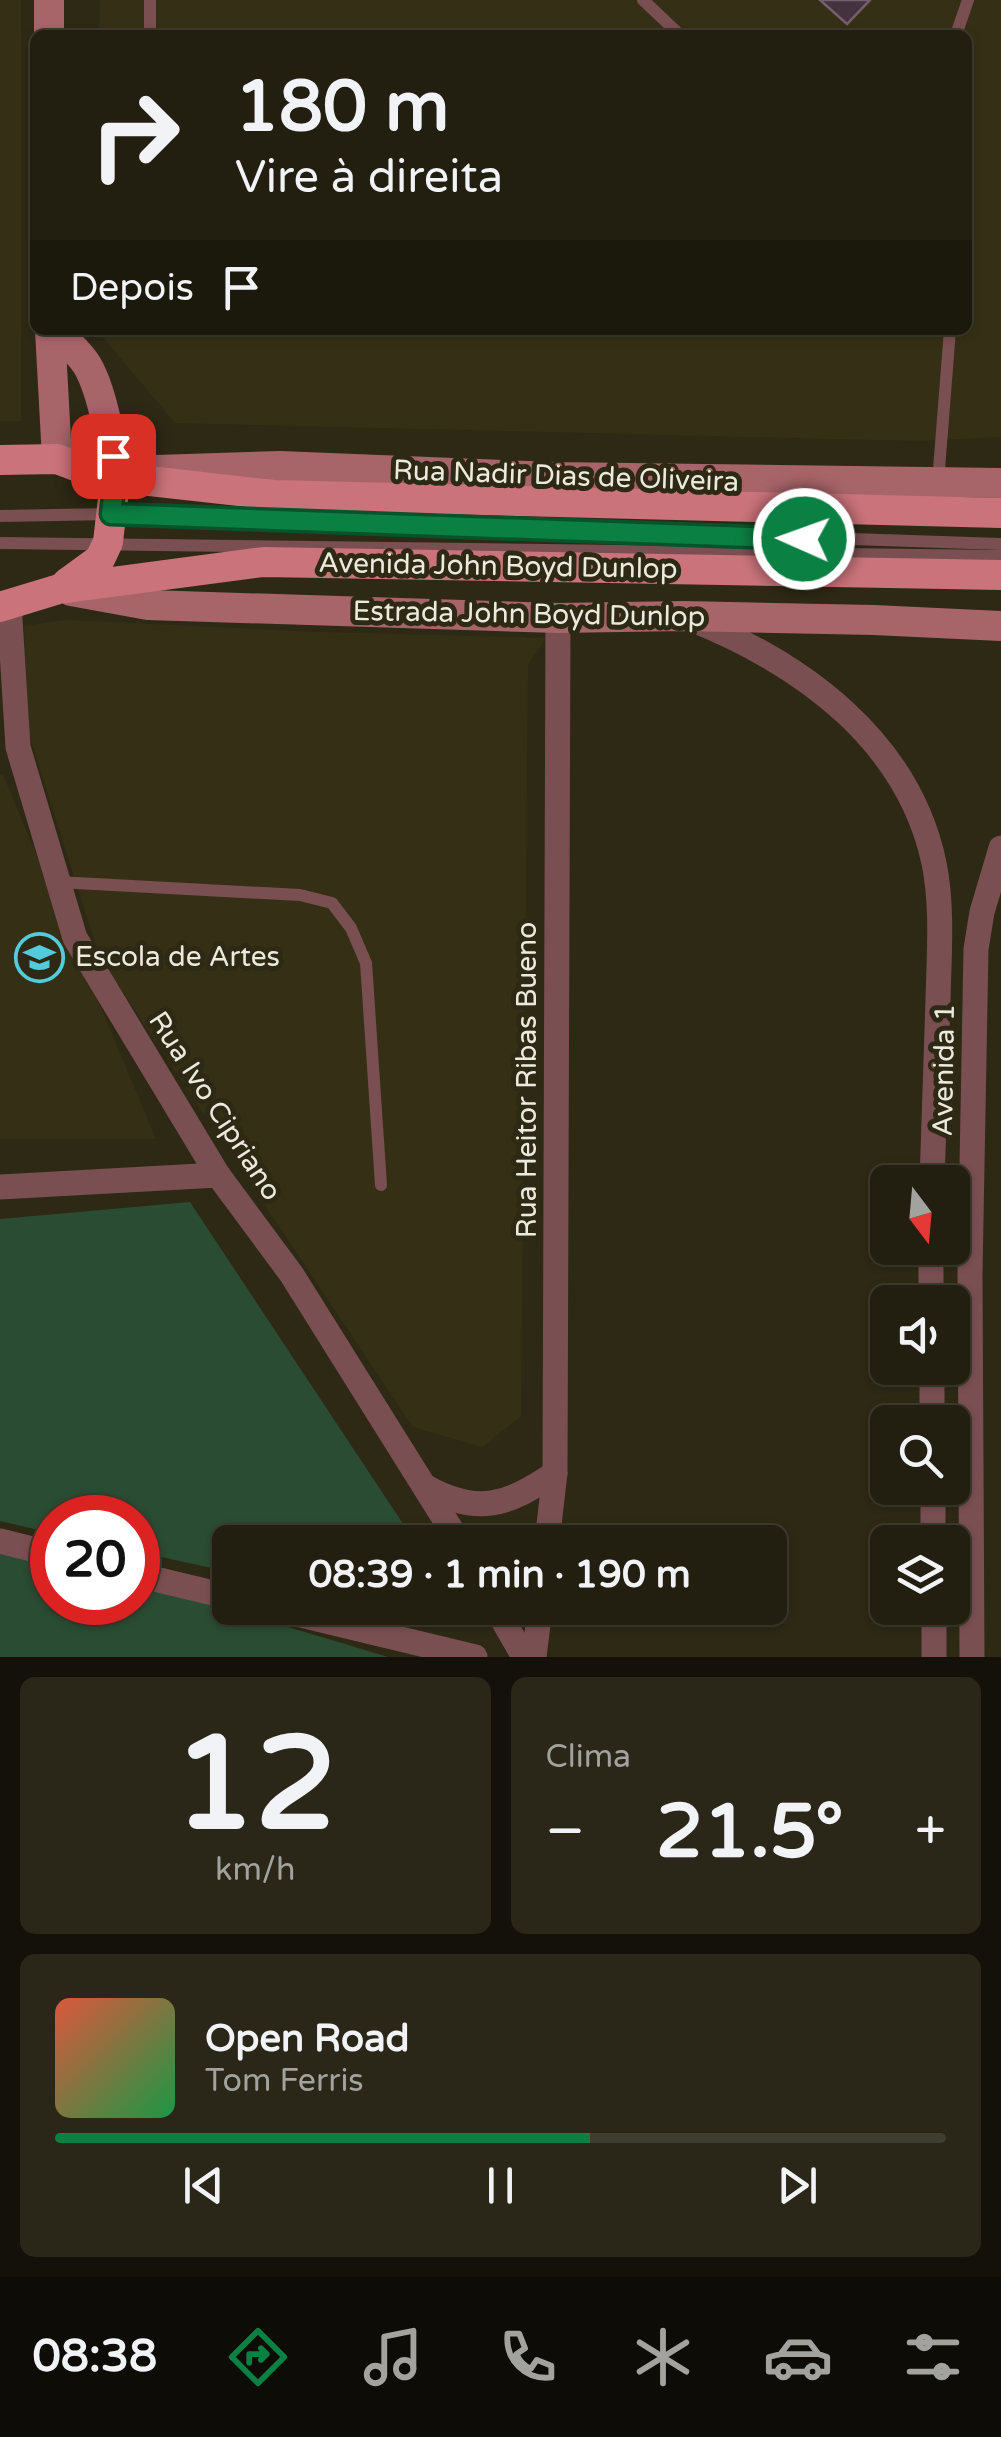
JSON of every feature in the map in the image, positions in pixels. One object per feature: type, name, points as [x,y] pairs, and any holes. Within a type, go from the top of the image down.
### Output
[{"type":"main road","points":[[0,460],[57,459],[124,480],[274,495],[1001,512]]},
{"type":"main road","points":[[58,589],[100,560],[124,480]]},
{"type":"main road","name":"Avenida John Boyd Dunlop","points":[[4,605],[58,589],[263,562],[1001,575]]},
{"type":"street","points":[[49,0],[49,30]]},
{"type":"street","points":[[53,335],[57,459]]},
{"type":"street","points":[[58,335],[88,366],[124,480]]},
{"type":"street","name":"Rua Nadir Dias de Oliveira","points":[[124,480],[156,470],[280,466],[591,478],[1001,483]]},
{"type":"street","name":"Estrada John Boyd Dunlop","points":[[58,589],[148,605],[1001,626]]},
{"type":"street","name":"Rua Ivo Cipriano","points":[[4,605],[9,747],[75,938],[218,1175],[292,1274],[448,1525]]},
{"type":"street","name":"Avenida 1","points":[[684,616],[740,639],[823,691],[846,711],[885,758],[915,810],[934,866],[940,953],[933,1165]]},
{"type":"street","name":"Rua Heitor Ribas Bueno","points":[[549,1525],[555,1472],[558,618]]},
{"type":"street","name":"Avenida 1","points":[[972,1657],[970,1274],[976,949],[982,912],[1001,848]]},
{"type":"street","points":[[0,1188],[218,1175]]},
{"type":"street","points":[[421,1484],[449,1500],[468,1505],[493,1504],[527,1492],[555,1472]]},
{"type":"street","points":[[0,1541],[30,1548]]},
{"type":"street","points":[[160,1580],[212,1593]]},
{"type":"street","points":[[342,1625],[475,1657]]},
{"type":"street","points":[[506,1625],[524,1657]]},
{"type":"street","points":[[534,1657],[538,1625]]},
{"type":"street","points":[[934,1625],[934,1657]]},
{"type":"lane","points":[[150,0],[150,30]]},
{"type":"lane","points":[[643,0],[675,30]]},
{"type":"lane","points":[[958,30],[968,0]]},
{"type":"lane","points":[[938,482],[950,335]]},
{"type":"lane","points":[[0,516],[109,528],[1001,556]]},
{"type":"lane","points":[[0,543],[109,528],[1001,544]]},
{"type":"lane","points":[[58,882],[300,896],[332,903],[352,928],[366,962],[381,1185]]},
{"type":"shaded area","points":[[0,0],[21,0],[21,421],[0,421]]},
{"type":"shaded area","points":[[100,0],[1001,0],[1001,437],[919,441],[175,423],[101,335],[972,335],[972,30],[99,30]]},
{"type":"shaded area","points":[[67,620],[546,638],[528,665],[521,1416],[482,1447],[413,1427],[100,958],[29,735],[24,626]]},
{"type":"shaded area","name":"Escola de Artes","points":[[3,775],[156,1139],[0,1139]]},
{"type":"green space","points":[[190,1202],[404,1525],[212,1525],[212,1568],[160,1557],[160,1495],[30,1495],[30,1528],[0,1521],[0,1219]]},
{"type":"green space","points":[[0,1541],[30,1550],[30,1625],[160,1625],[160,1589],[212,1604],[212,1625],[281,1625],[388,1657],[0,1657]]},
{"type":"building","points":[[820,0],[870,0],[847,24]]},
{"type":"place","name":"Escola de Artes","points":[[40,957]]},
{"type":"route","points":[[113,456],[111,514],[804,539]]}]
